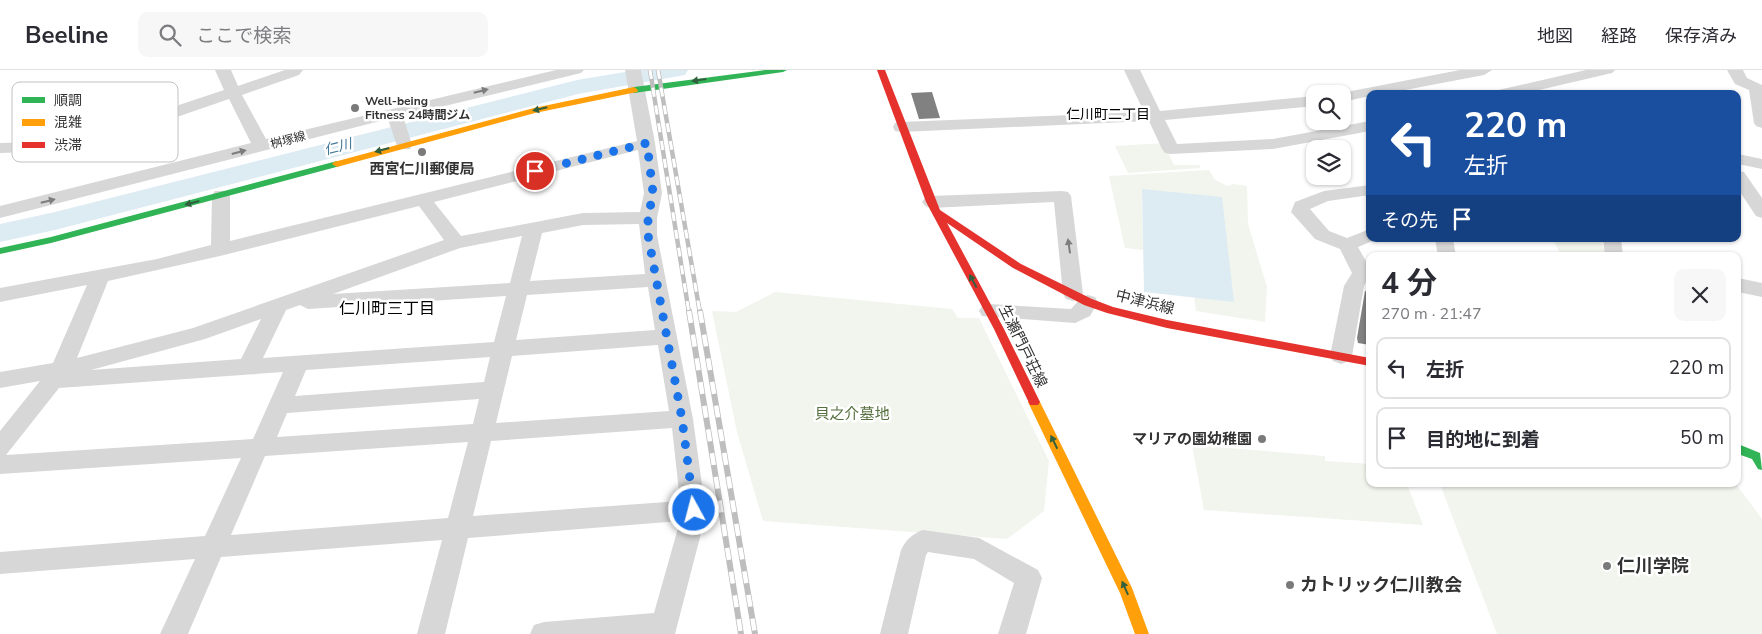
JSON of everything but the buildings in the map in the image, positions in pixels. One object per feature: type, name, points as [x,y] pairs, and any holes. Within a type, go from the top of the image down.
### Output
[{"type":"street","points":[[223,70],[249,126],[262,147]]},
{"type":"street","points":[[178,111],[294,72],[295,70]]},
{"type":"street","name":"桝塚線","points":[[0,212],[394,113],[576,70]]},
{"type":"street","points":[[0,251],[221,195],[636,82],[783,70]]},
{"type":"street","name":"生瀬門戸荘線","points":[[881,70],[901,127],[934,206],[989,310],[1127,592],[1142,634]]},
{"type":"street","points":[[1132,70],[1171,149],[1273,144],[1366,127]]},
{"type":"street","points":[[1379,90],[1484,70]]},
{"type":"street","points":[[1518,90],[1607,70]]},
{"type":"street","points":[[1735,70],[1741,81],[1761,90]]},
{"type":"street","points":[[544,634],[662,629],[694,510],[682,419],[648,235],[648,218],[653,193],[647,143],[636,82]]},
{"type":"street","points":[[1761,90],[1756,92],[1761,116]]},
{"type":"street","points":[[1351,95],[1366,92]]},
{"type":"street","points":[[901,127],[1155,116],[1306,101]]},
{"type":"street","points":[[394,113],[404,144]]},
{"type":"street","points":[[0,295],[100,277],[220,250],[647,143]]},
{"type":"street","points":[[1741,160],[1762,164]]},
{"type":"street","points":[[1741,180],[1762,212]]},
{"type":"street","points":[[1341,356],[1354,286],[1362,273],[1347,245],[1322,235],[1300,212],[1301,206],[1324,196],[1366,191]]},
{"type":"street","points":[[220,250],[221,195]]},
{"type":"street","points":[[934,206],[1062,196],[1071,266],[1083,311],[1075,316],[989,310]]},
{"type":"street","points":[[422,199],[456,243]]},
{"type":"street","name":"中津浜線","points":[[934,206],[1017,266],[1080,298],[1168,324],[1366,361]]},
{"type":"street","points":[[57,376],[198,334],[456,243],[583,219],[648,218]]},
{"type":"street","points":[[432,634],[481,432],[520,289],[534,227]]},
{"type":"street","points":[[957,251],[958,244],[964,239],[974,236]]},
{"type":"street","points":[[1347,245],[1366,237]]},
{"type":"street","points":[[0,448],[57,376],[100,277]]},
{"type":"street","points":[[280,305],[657,280]]},
{"type":"street","points":[[1741,286],[1762,290]]},
{"type":"street","points":[[248,367],[280,305]]},
{"type":"street","points":[[0,380],[248,367],[667,337]]},
{"type":"street","points":[[174,634],[212,547],[298,363]]},
{"type":"street","points":[[280,405],[492,390]]},
{"type":"street","points":[[0,465],[682,419]]},
{"type":"street","points":[[1741,450],[1760,458]]},
{"type":"street","points":[[0,563],[457,530],[694,510]]},
{"type":"street","points":[[894,634],[914,550],[924,542],[978,549],[1029,578],[1012,634]]},
{"type":"green space","points":[[1164,143],[1174,165],[1199,165],[1201,168],[1128,173],[1115,146]]},
{"type":"green space","points":[[1209,170],[1215,180],[1228,186],[1233,184],[1247,186],[1248,224],[1267,287],[1265,322],[1196,311],[1194,297],[1234,301],[1142,189],[1143,250],[1125,248],[1109,176]]},
{"type":"green space","points":[[1554,242],[1602,242],[1605,252],[1559,252]]},
{"type":"green space","name":"貝之介墓地","points":[[775,292],[952,309],[958,318],[979,318],[1049,461],[1044,511],[1007,539],[763,521],[737,432],[712,311],[736,312]]},
{"type":"green space","points":[[1192,445],[1325,456],[1325,461],[1366,464],[1366,487],[1408,487],[1423,525],[1204,510]]},
{"type":"green space","name":"仁川学院","points":[[1441,487],[1738,487],[1762,519],[1762,634],[1497,634]]},
{"type":"shaded area","points":[[1142,189],[1222,197],[1234,302],[1144,292]]},
{"type":"waterway","name":"仁川","points":[[0,233],[55,221],[577,87],[677,70]]},
{"type":"railway","points":[[650,70],[689,313]]},
{"type":"railway","points":[[658,70],[700,313]]},
{"type":"railway","points":[[689,311],[741,634]]},
{"type":"railway","points":[[700,311],[755,634]]},
{"type":"traffic: fast","points":[[634,90],[783,70]]},
{"type":"traffic: fast","points":[[0,251],[51,240],[337,164]]},
{"type":"traffic: fast","points":[[1741,450],[1756,456],[1762,465]]},
{"type":"traffic: slow","points":[[337,164],[534,111],[634,90]]},
{"type":"traffic: slow","points":[[1034,402],[1127,592],[1142,634]]},
{"type":"traffic: jam","points":[[881,70],[931,202],[999,329],[1034,402]]},
{"type":"traffic: jam","points":[[939,213],[1017,266],[1088,302],[1111,310],[1167,324],[1366,361]]},
{"type":"place","name":"Well-being Fitness 24時間ジム","points":[[355,108]]},
{"type":"place","name":"西宮仁川郵便局","points":[[422,152]]},
{"type":"place","name":"マリアの園幼稚園","points":[[1262,439]]},
{"type":"place","name":"仁川学院","points":[[1607,566]]},
{"type":"place","name":"カトリック仁川教会","points":[[1290,585]]},
{"type":"district","name":"仁川町二丁目","points":[[1108,114]]},
{"type":"district","name":"仁川町三丁目","points":[[387,309]]},
{"type":"route","points":[[535,171],[647,143],[653,193],[648,218],[648,235],[682,419],[694,510]]}]
